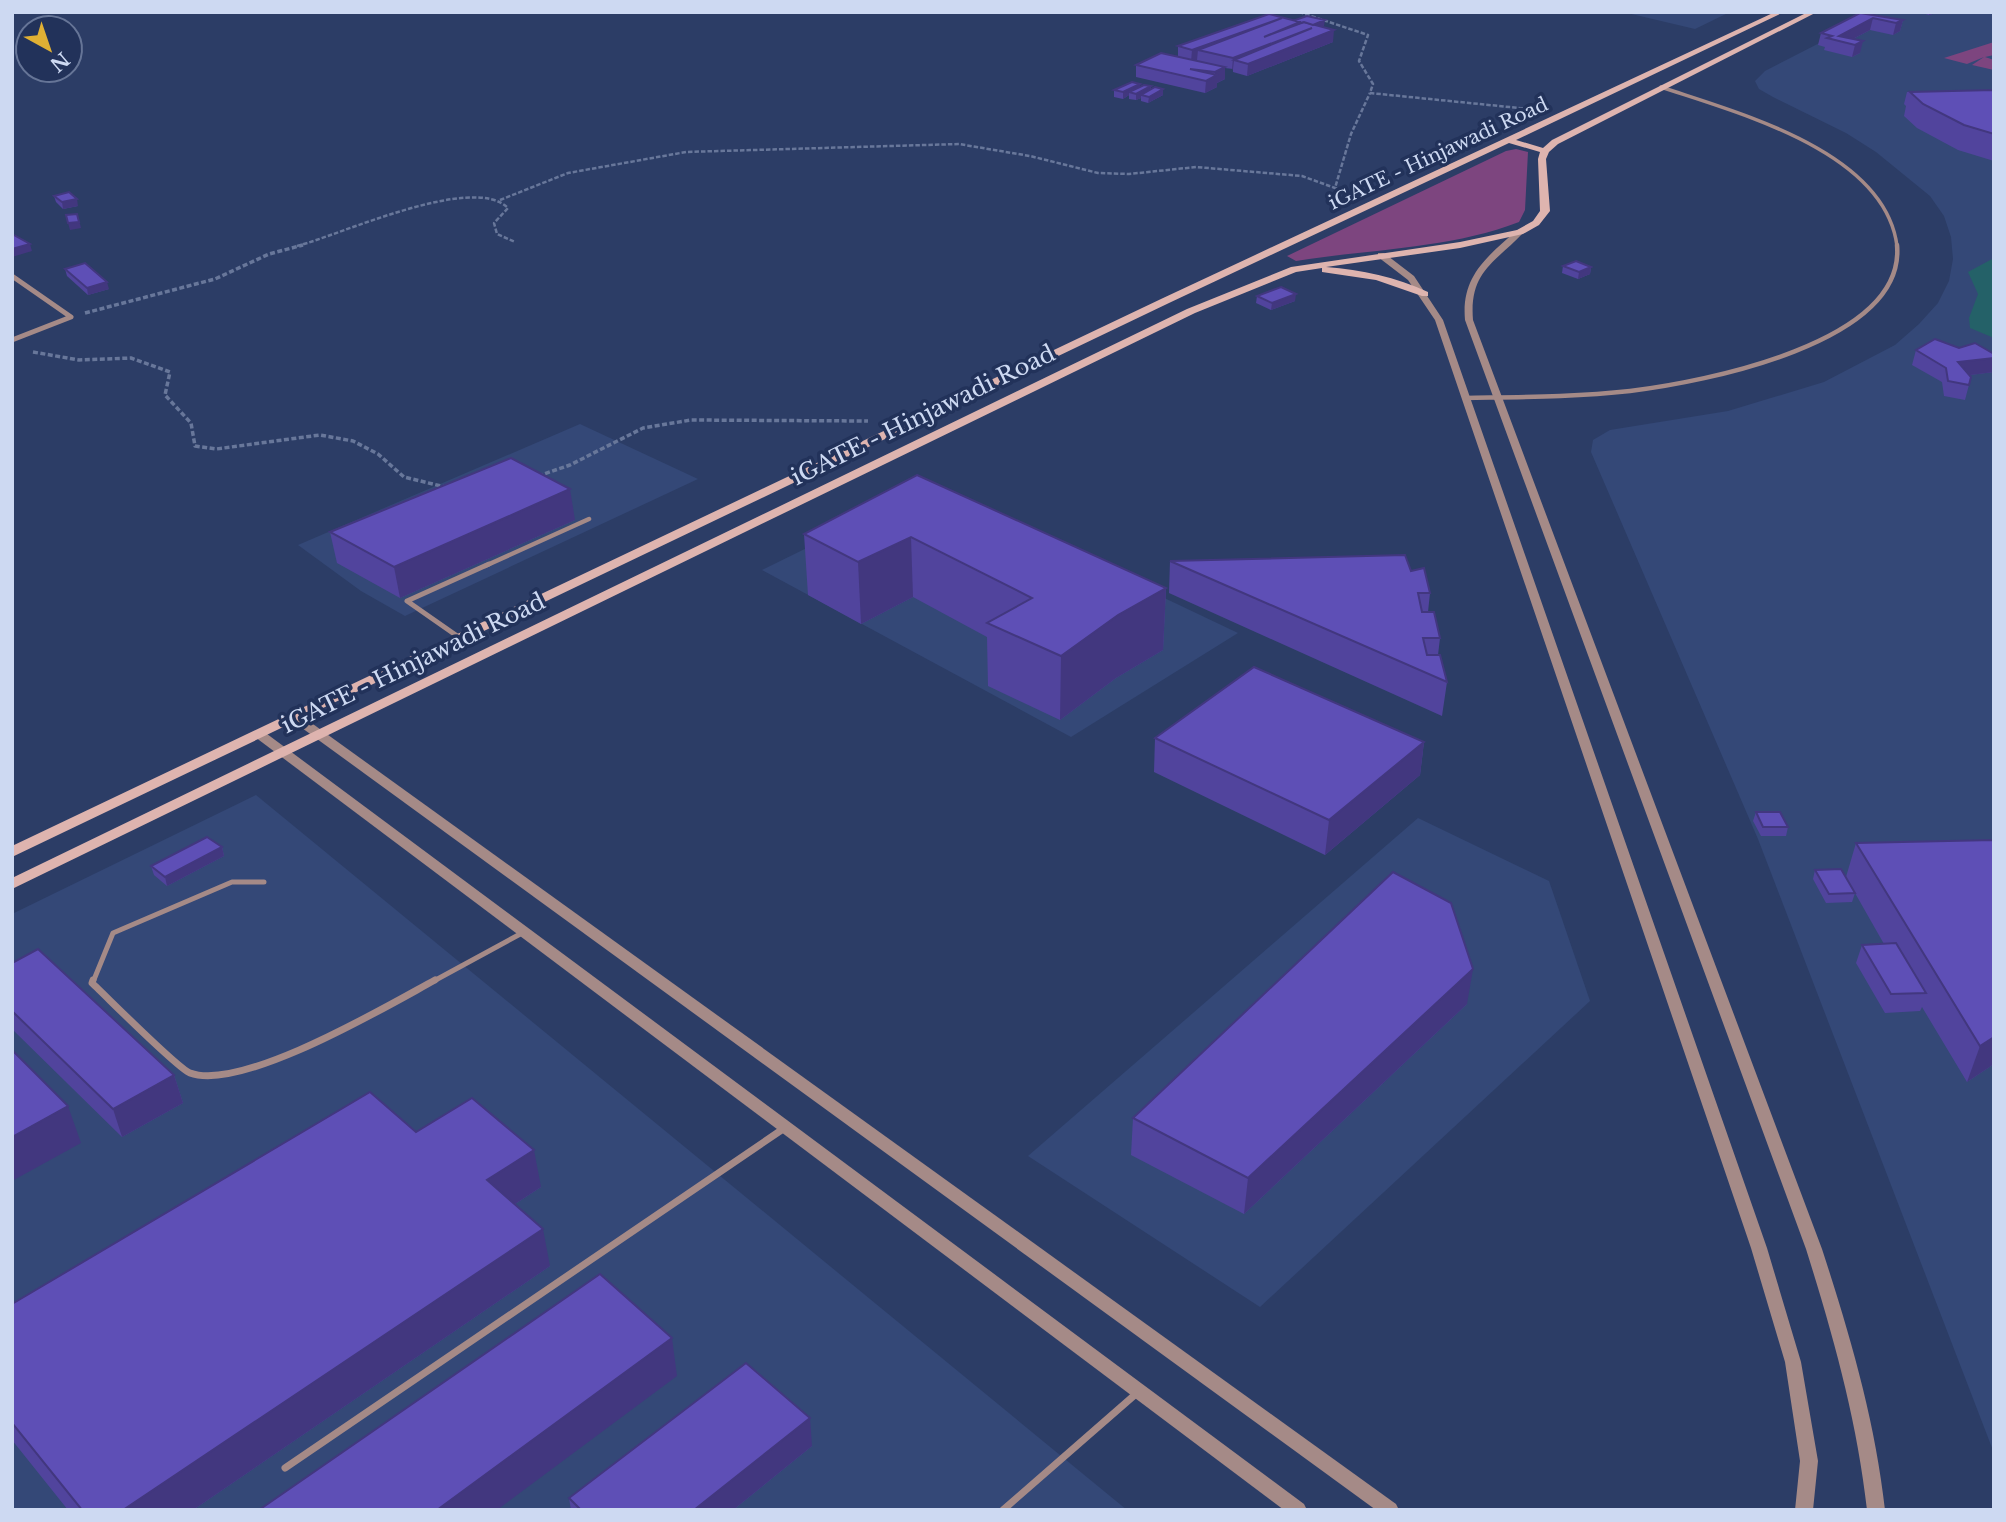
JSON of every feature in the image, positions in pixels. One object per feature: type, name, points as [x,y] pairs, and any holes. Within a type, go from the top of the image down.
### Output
[{"type":"main road","name":"iGATE - Hinjawadi Road","points":[[12,852],[866,444],[1781,12]]},
{"type":"main road","name":"iGATE - Hinjawadi Road","points":[[12,884],[1191,311],[1294,268],[1472,243],[1520,232],[1536,223],[1545,211],[1542,176],[1545,151],[1566,133],[1814,12]]},
{"type":"main road","points":[[1511,141],[1545,151]]},
{"type":"main road","points":[[1294,268],[1369,275],[1406,285],[1425,294]]},
{"type":"main road","points":[[866,444],[893,455]]},
{"type":"street","points":[[1520,232],[1478,273],[1467,292],[1469,320],[1814,1249],[1852,1367],[1872,1471],[1876,1510]]},
{"type":"street","points":[[1381,255],[1400,268],[1425,294],[1439,320],[1763,1261],[1793,1362],[1810,1461],[1804,1510]]},
{"type":"street","points":[[12,276],[71,317]]},
{"type":"street","points":[[13,340],[71,317]]},
{"type":"street","points":[[295,717],[1390,1510]]},
{"type":"street","points":[[259,734],[1298,1510]]},
{"type":"lane","points":[[1466,398],[1659,386],[1740,369],[1800,347],[1843,327],[1886,292],[1895,275],[1898,256],[1891,219],[1880,201],[1845,167],[1749,118],[1661,87]]},
{"type":"lane","points":[[460,638],[407,601],[589,519]]},
{"type":"lane","points":[[264,882],[232,882],[113,933],[92,983],[190,1073],[216,1075],[280,1059],[324,1040],[524,932]]},
{"type":"lane","points":[[285,1468],[785,1127]]},
{"type":"lane","points":[[1003,1510],[1139,1391]]},
{"type":"path","points":[[1299,12],[1368,35],[1359,61],[1373,84],[1351,134],[1335,188]]},
{"type":"path","points":[[1370,93],[1569,114]]},
{"type":"path","points":[[71,317],[215,278],[269,254],[335,236],[379,216],[411,206],[485,197],[500,200],[568,173],[686,152],[959,144],[1030,156],[1098,173],[1129,174],[1196,167],[1302,176],[1377,203]]},
{"type":"path","points":[[500,200],[508,208],[494,223],[497,234],[515,242]]},
{"type":"path","points":[[13,340],[20,350],[79,360],[131,358],[170,372],[165,395],[182,410],[196,430],[195,446],[216,449],[320,435],[353,440],[378,454],[404,477],[448,488]]},
{"type":"path","points":[[531,478],[570,465],[643,428],[691,420],[867,421],[900,428]]},
{"type":"shaded area","points":[[1623,12],[1730,12],[1695,29]]},
{"type":"shaded area","points":[[1880,12],[1994,12],[1994,1453],[1758,839],[1591,452],[1593,440],[1610,430],[1728,411],[1824,382],[1895,345],[1938,303],[1949,281],[1953,259],[1951,237],[1944,216],[1930,196],[1876,152],[1846,133],[1759,89],[1755,81],[1765,71]]},
{"type":"shaded area","points":[[1994,42],[1994,55],[1985,57],[1994,60],[1994,70],[1972,65],[1984,57],[1967,64],[1944,58]]},
{"type":"shaded area","points":[[1516,149],[1528,152],[1525,210],[1519,222],[1465,238],[1437,243],[1296,261],[1287,256],[1506,151]]},
{"type":"shaded area","points":[[1994,258],[1994,338],[1970,328],[1969,318],[1978,294],[1968,272]]},
{"type":"shaded area","points":[[580,424],[698,479],[405,616],[361,591],[298,545]]},
{"type":"shaded area","points":[[931,487],[1238,633],[1071,737],[762,570]]},
{"type":"shaded area","points":[[256,795],[1127,1510],[12,1510],[12,914]]},
{"type":"shaded area","points":[[1418,818],[1549,881],[1590,1001],[1260,1307],[1028,1156]]},
{"type":"building","points":[[1860,13],[1903,20],[1896,23],[1873,18],[1839,36],[1863,41],[1855,45],[1827,38],[1832,36],[1821,33]]},
{"type":"building","points":[[1269,14],[1300,22],[1264,37],[1304,22],[1334,30],[1248,64],[1234,60],[1312,28],[1233,58],[1198,50],[1282,18],[1192,50],[1178,46]]},
{"type":"building","points":[[1307,16],[1325,20],[1313,25],[1295,20]]},
{"type":"building","points":[[1161,53],[1225,67],[1215,72],[1190,69],[1217,75],[1206,81],[1136,65]]},
{"type":"building","points":[[1132,82],[1140,84],[1123,92],[1114,90]]},
{"type":"building","points":[[1144,85],[1151,86],[1136,94],[1129,92]]},
{"type":"building","points":[[1155,87],[1163,89],[1149,97],[1141,95]]},
{"type":"building","points":[[1994,90],[1994,134],[1964,125],[1923,104],[1910,92]]},
{"type":"building","points":[[69,192],[77,199],[62,202],[54,196]]},
{"type":"building","points":[[77,214],[79,222],[68,223],[66,215]]},
{"type":"building","points":[[12,234],[30,244],[12,249]]},
{"type":"building","points":[[1576,261],[1591,267],[1579,272],[1563,266]]},
{"type":"building","points":[[85,263],[107,282],[87,288],[65,269]]},
{"type":"building","points":[[1281,287],[1296,294],[1272,303],[1257,296]]},
{"type":"building","points":[[1935,339],[1959,348],[1975,343],[1994,354],[1994,358],[1958,362],[1971,377],[1969,385],[1948,381],[1946,368],[1916,350]]},
{"type":"building","points":[[511,458],[570,489],[394,567],[330,532]]},
{"type":"building","points":[[917,475],[1166,588],[1118,615],[1061,656],[987,623],[1032,598],[911,537],[858,562],[804,534]]},
{"type":"building","points":[[1405,555],[1411,571],[1424,568],[1430,593],[1418,593],[1422,612],[1434,612],[1440,638],[1423,638],[1427,655],[1440,655],[1447,682],[1170,561]]},
{"type":"building","points":[[1254,667],[1424,742],[1329,820],[1155,738]]},
{"type":"building","points":[[1756,812],[1780,812],[1788,827],[1763,827]]},
{"type":"building","points":[[207,837],[222,847],[165,877],[151,866]]},
{"type":"building","points":[[1994,840],[1994,1037],[1980,1046],[1856,843]]},
{"type":"building","points":[[1841,869],[1855,893],[1829,894],[1815,870]]},
{"type":"building","points":[[1393,872],[1451,903],[1473,969],[1248,1178],[1133,1118]]},
{"type":"building","points":[[1896,943],[1926,993],[1891,994],[1862,945]]},
{"type":"building","points":[[38,949],[174,1075],[113,1109],[12,1011],[12,963]]},
{"type":"building","points":[[12,1050],[68,1106],[12,1137]]},
{"type":"building","points":[[370,1092],[416,1132],[472,1098],[534,1150],[487,1180],[543,1229],[123,1510],[82,1510],[12,1423],[12,1304]]},
{"type":"building","points":[[600,1274],[672,1338],[437,1510],[259,1510]]},
{"type":"building","points":[[746,1363],[810,1418],[694,1510],[581,1510],[569,1498]]}]
